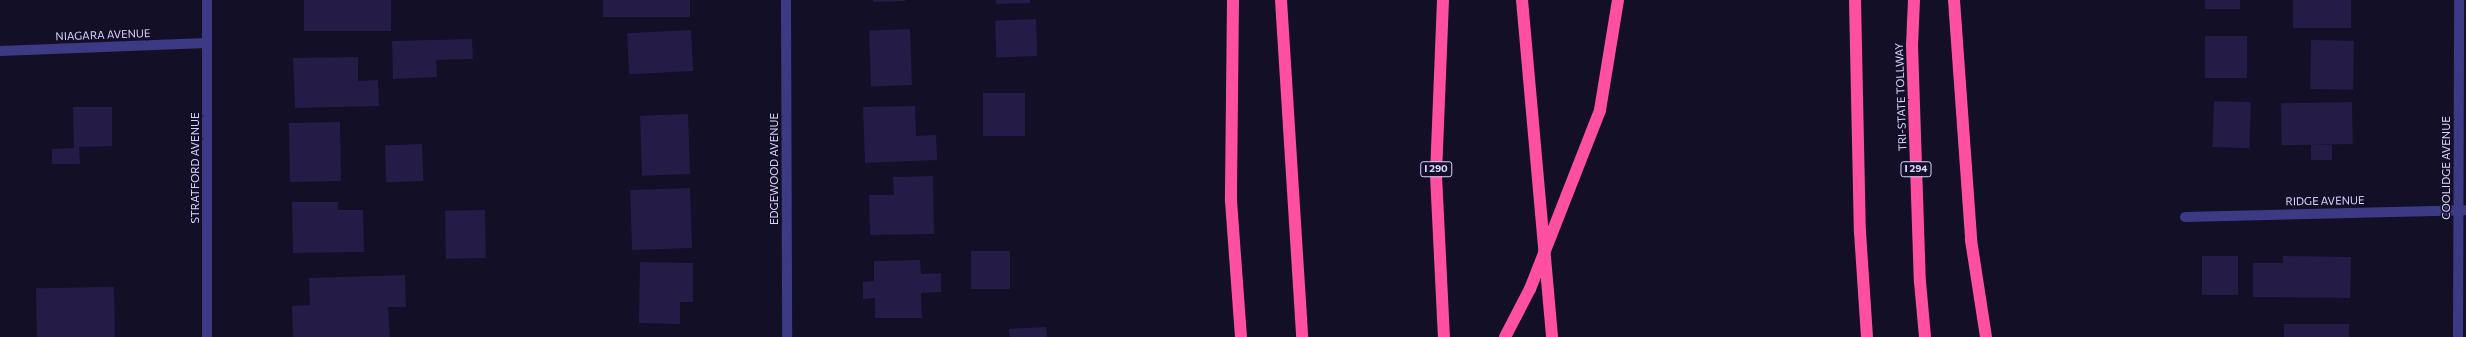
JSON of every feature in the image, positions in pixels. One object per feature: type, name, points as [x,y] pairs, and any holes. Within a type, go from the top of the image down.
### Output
[{"type":"highway","points":[[1233,0],[1231,200],[1241,337]]},
{"type":"highway","points":[[1281,0],[1302,337]]},
{"type":"highway","name":"I 290","points":[[1443,0],[1436,175],[1444,337]]},
{"type":"highway","points":[[1522,0],[1552,337]]},
{"type":"highway","points":[[1505,337],[1530,288],[1600,110],[1618,0]]},
{"type":"highway","points":[[1856,0],[1860,232],[1867,337]]},
{"type":"highway","name":"TRI-STATE TOLLWAY","points":[[1914,0],[1912,45],[1920,282],[1925,337]]},
{"type":"highway","points":[[1954,0],[1971,240],[1986,337]]},
{"type":"street","name":"STRATFORD AVENUE","points":[[207,0],[207,337]]},
{"type":"street","name":"EDGEWOOD AVENUE","points":[[786,0],[787,337]]},
{"type":"street","name":"COOLIDGE AVENUE","points":[[2458,337],[2462,210],[2459,0]]},
{"type":"street","name":"NIAGARA AVENUE","points":[[0,51],[207,43]]},
{"type":"street","name":"RIDGE AVENUE","points":[[2185,217],[2462,210]]},
{"type":"building","points":[[304,0],[391,0],[391,31],[304,31]]},
{"type":"building","points":[[603,0],[690,0],[690,17],[603,17]]},
{"type":"building","points":[[873,0],[905,0],[905,1],[874,2]]},
{"type":"building","points":[[996,0],[1030,0],[1030,3],[996,4]]},
{"type":"building","points":[[2205,0],[2240,0],[2240,9],[2205,9]]},
{"type":"building","points":[[2293,0],[2351,0],[2351,28],[2293,28]]},
{"type":"building","points":[[1036,19],[1037,56],[996,57],[995,20]]},
{"type":"building","points":[[910,29],[912,85],[871,86],[869,30]]},
{"type":"building","points":[[691,30],[693,71],[629,74],[627,33]]},
{"type":"building","points":[[2205,36],[2247,36],[2247,78],[2205,78]]},
{"type":"building","points":[[472,39],[473,59],[436,60],[437,77],[393,79],[392,41]]},
{"type":"building","points":[[2311,40],[2354,41],[2353,90],[2310,89]]},
{"type":"building","points":[[358,57],[358,81],[378,80],[379,106],[295,108],[293,58]]},
{"type":"building","points":[[983,93],[1025,93],[1025,136],[983,136]]},
{"type":"building","points":[[2214,101],[2251,102],[2249,148],[2212,147]]},
{"type":"building","points":[[2352,102],[2353,144],[2282,145],[2281,103]]},
{"type":"building","points":[[915,106],[916,136],[936,135],[937,160],[865,163],[863,107]]},
{"type":"building","points":[[73,107],[112,107],[112,146],[79,147],[80,164],[52,164],[52,149],[74,148]]},
{"type":"building","points":[[688,114],[690,174],[642,176],[640,116]]},
{"type":"building","points":[[340,122],[341,181],[290,182],[289,123]]},
{"type":"building","points":[[422,144],[423,181],[386,182],[385,145]]},
{"type":"building","points":[[2311,145],[2332,145],[2332,160],[2311,160]]},
{"type":"building","points":[[933,176],[934,234],[870,235],[869,195],[894,195],[893,177]]},
{"type":"building","points":[[690,188],[692,248],[632,250],[630,190]]},
{"type":"building","points":[[292,202],[338,202],[338,210],[363,210],[364,252],[293,253]]},
{"type":"building","points":[[485,210],[486,258],[446,259],[445,211]]},
{"type":"building","points":[[971,251],[1010,251],[1010,289],[971,289]]},
{"type":"building","points":[[2202,256],[2238,256],[2238,295],[2202,295]]},
{"type":"building","points":[[2283,256],[2351,257],[2350,298],[2253,297],[2253,263],[2283,263]]},
{"type":"building","points":[[920,260],[921,274],[941,273],[941,292],[921,293],[922,318],[875,318],[875,298],[863,299],[863,282],[874,281],[874,261]]},
{"type":"building","points":[[640,262],[693,263],[693,302],[680,302],[680,324],[639,323]]},
{"type":"building","points":[[405,275],[406,307],[388,307],[390,337],[293,337],[292,306],[310,305],[309,278]]},
{"type":"building","points":[[114,287],[115,337],[37,337],[36,288]]},
{"type":"building","points":[[2284,324],[2349,324],[2349,337],[2284,337]]},
{"type":"building","points":[[1046,327],[1047,337],[1010,337],[1009,329]]}]
